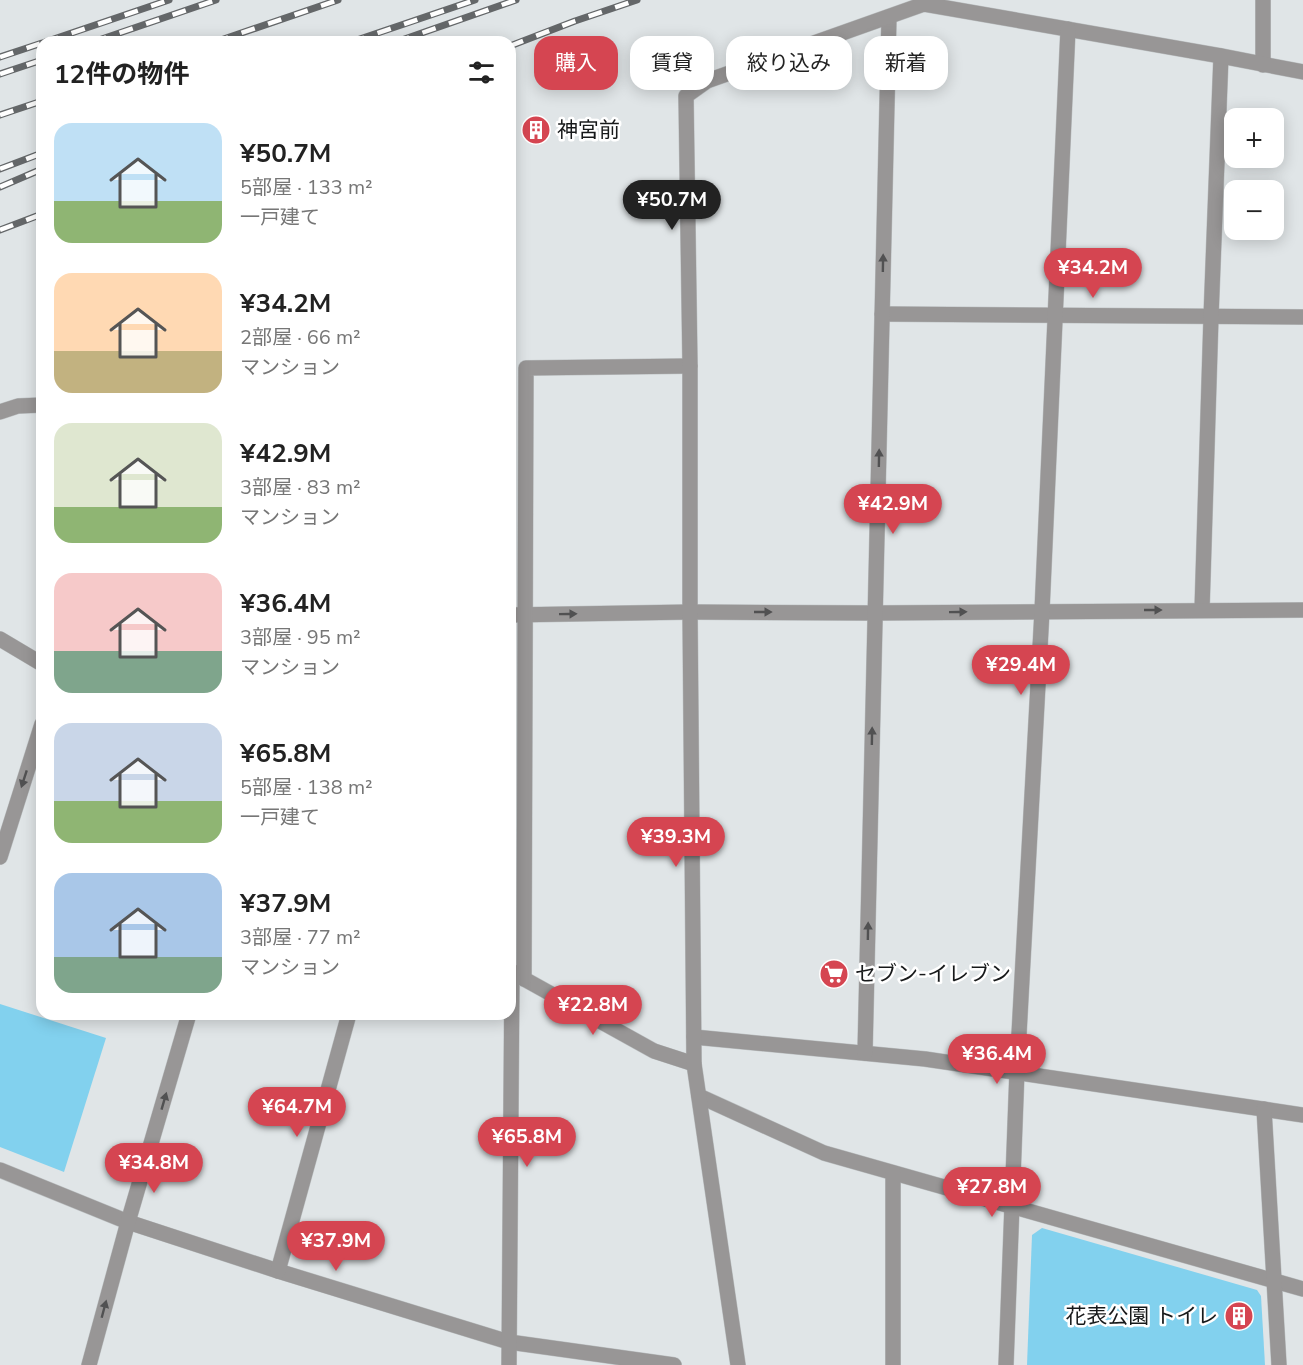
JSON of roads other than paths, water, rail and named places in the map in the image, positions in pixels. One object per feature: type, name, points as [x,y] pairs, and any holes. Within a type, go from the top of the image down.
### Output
[{"type":"street","points":[[1263,0],[1263,64]]},
{"type":"street","points":[[738,1365],[694,1064],[686,96],[706,81],[924,4],[1303,72]]},
{"type":"street","points":[[865,1053],[889,17]]},
{"type":"street","points":[[1006,1365],[1017,1071],[1042,611],[1068,29]]},
{"type":"street","points":[[1202,610],[1221,56]]},
{"type":"street","points":[[882,314],[1303,318]]},
{"type":"street","points":[[516,794],[517,615],[526,368],[690,366]]},
{"type":"street","points":[[0,412],[18,406],[36,405]]},
{"type":"street","points":[[517,615],[690,612],[1303,610]]},
{"type":"street","points":[[0,639],[36,660]]},
{"type":"street","points":[[0,857],[36,743]]},
{"type":"street","points":[[516,974],[654,1051],[694,1064]]},
{"type":"street","points":[[88,1365],[187,1020]]},
{"type":"street","points":[[278,1271],[347,1020]]},
{"type":"street","points":[[509,1365],[514,1020]]},
{"type":"street","points":[[694,1037],[925,1059],[1303,1115]]},
{"type":"street","points":[[699,1096],[824,1153],[1303,1289]]},
{"type":"street","points":[[1264,1109],[1279,1365]]},
{"type":"street","points":[[0,1170],[128,1222],[509,1342],[674,1365]]},
{"type":"street","points":[[893,1173],[893,1365]]},
{"type":"railway","points":[[63,36],[169,0]]},
{"type":"railway","points":[[111,36],[216,0]]},
{"type":"railway","points":[[233,36],[338,0]]},
{"type":"railway","points":[[369,36],[475,0]]},
{"type":"railway","points":[[413,36],[516,0]]},
{"type":"railway","points":[[516,44],[637,0]]},
{"type":"railway","points":[[0,57],[36,45]]},
{"type":"railway","points":[[0,74],[36,62]]},
{"type":"railway","points":[[0,115],[36,103]]},
{"type":"railway","points":[[0,169],[36,155]]},
{"type":"railway","points":[[0,187],[36,172]]},
{"type":"railway","points":[[0,230],[36,216]]},
{"type":"place","name":"神宮前","points":[[536,130]]},
{"type":"place","name":"セブン-イレブン","points":[[834,974]]},
{"type":"place","name":"花表公園 トイレ","points":[[1239,1316]]}]
